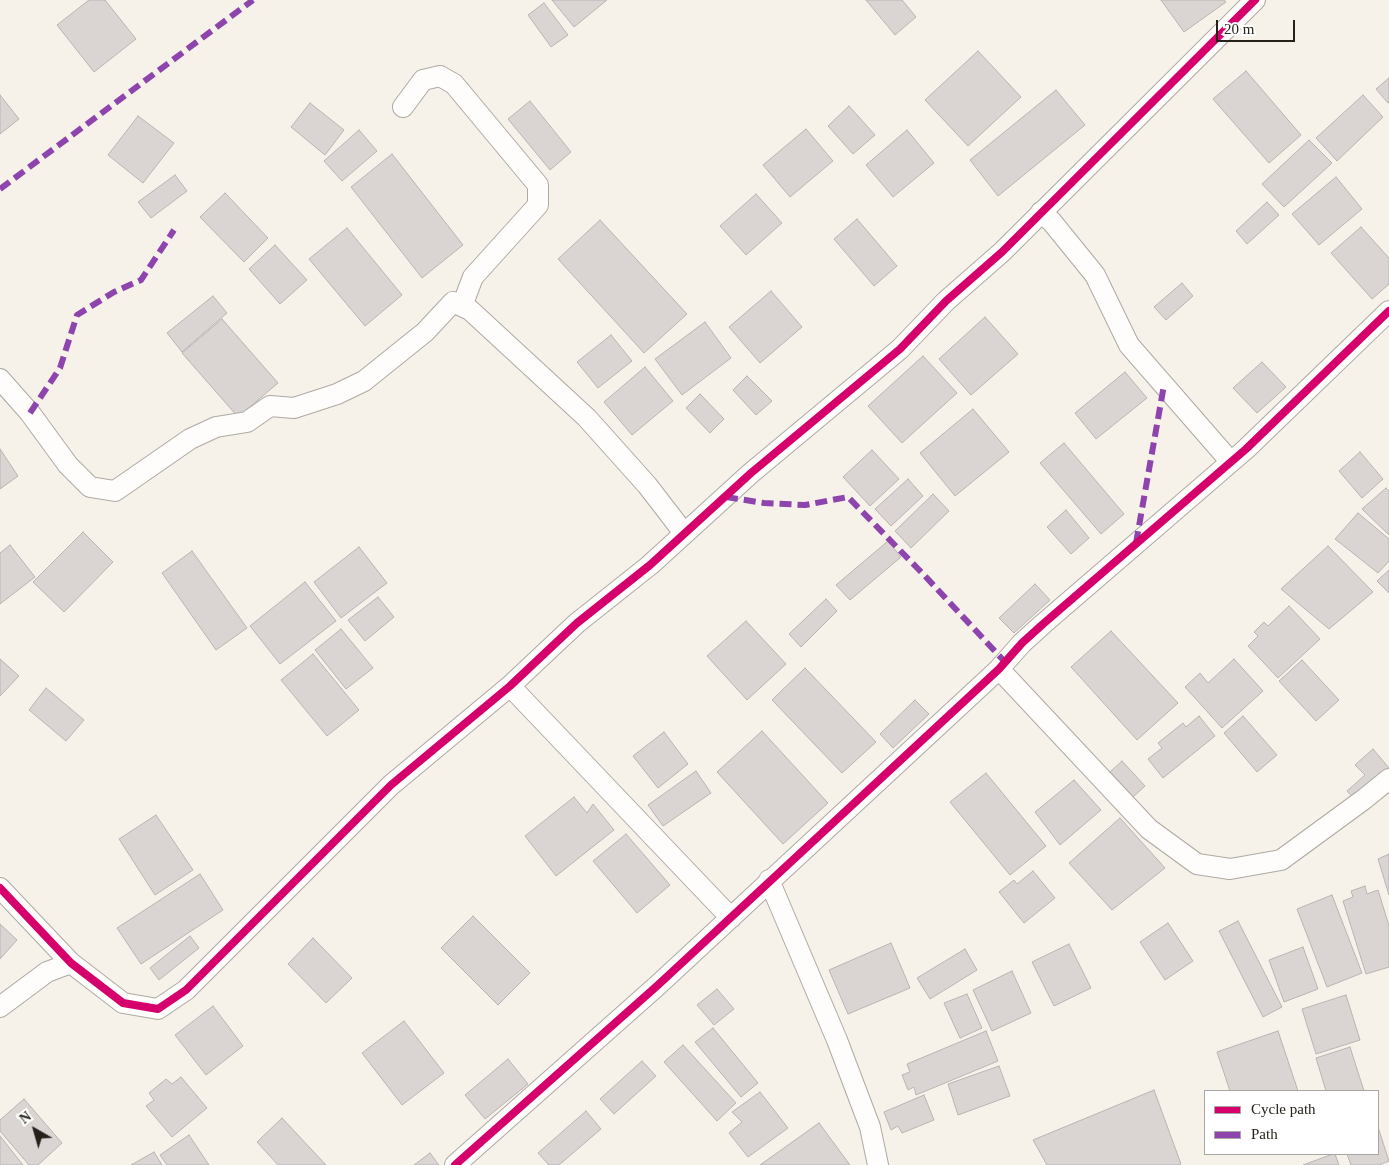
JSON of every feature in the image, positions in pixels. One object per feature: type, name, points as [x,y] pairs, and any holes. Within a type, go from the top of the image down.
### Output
[{"type":"street","points":[[0,888],[71,963],[123,1004],[158,1009],[186,990],[391,785],[510,686],[577,623],[650,565],[751,474],[900,349],[946,301],[1002,252],[1255,0]]},
{"type":"street","points":[[403,107],[423,80],[440,76],[454,84],[538,185],[538,205],[473,277],[462,306]]},
{"type":"street","points":[[1041,212],[1052,222],[1095,275],[1129,345],[1230,461]]},
{"type":"street","points":[[0,379],[30,413],[68,465],[90,487],[115,491],[190,439],[216,427],[247,422],[270,406],[294,408],[337,394],[364,381],[425,332],[453,302],[470,310],[587,418],[646,485],[684,533]]},
{"type":"street","points":[[455,1165],[731,918],[769,880],[999,669],[1022,643],[1246,449],[1389,311]]},
{"type":"street","points":[[999,669],[1149,829],[1196,864],[1230,869],[1281,860],[1389,779]]},
{"type":"street","points":[[510,686],[731,918]]},
{"type":"street","points":[[769,880],[837,1040],[870,1127],[878,1165]]},
{"type":"street","points":[[0,1007],[48,972],[71,963]]},
{"type":"building","points":[[89,0],[105,0],[136,39],[94,72],[57,25]]},
{"type":"building","points":[[552,0],[607,0],[574,27]]},
{"type":"building","points":[[866,0],[902,0],[916,17],[895,35]]},
{"type":"building","points":[[1161,0],[1224,0],[1226,2],[1184,32]]},
{"type":"building","points":[[544,3],[568,35],[551,47],[528,15]]},
{"type":"building","points":[[978,51],[1021,97],[968,146],[925,100]]},
{"type":"building","points":[[1246,71],[1301,135],[1269,163],[1213,99]]},
{"type":"building","points":[[1389,78],[1389,102],[1388,103],[1376,89]]},
{"type":"building","points":[[1056,90],[1085,125],[998,196],[970,160]]},
{"type":"building","points":[[0,95],[19,119],[0,134]]},
{"type":"building","points":[[1363,95],[1383,117],[1337,161],[1316,138]]},
{"type":"building","points":[[530,101],[571,152],[550,170],[508,119]]},
{"type":"building","points":[[310,103],[344,130],[325,155],[291,127]]},
{"type":"building","points":[[849,106],[875,135],[853,154],[828,126]]},
{"type":"building","points":[[138,116],[174,143],[143,183],[108,155]]},
{"type":"building","points":[[806,129],[833,161],[790,197],[763,165]]},
{"type":"building","points":[[359,130],[377,151],[342,181],[324,161]]},
{"type":"building","points":[[907,130],[934,163],[893,197],[866,165]]},
{"type":"building","points":[[1309,140],[1332,163],[1284,207],[1262,184]]},
{"type":"building","points":[[392,154],[463,245],[422,278],[351,187]]},
{"type":"building","points":[[175,175],[187,191],[151,218],[138,202]]},
{"type":"building","points":[[1336,177],[1362,209],[1319,245],[1292,214]]},
{"type":"building","points":[[225,193],[268,238],[244,262],[200,217]]},
{"type":"building","points":[[756,194],[782,223],[746,255],[720,226]]},
{"type":"building","points":[[1267,202],[1279,215],[1247,244],[1236,231]]},
{"type":"building","points":[[857,219],[897,266],[874,286],[834,239]]},
{"type":"building","points":[[600,220],[687,314],[644,353],[558,259]]},
{"type":"building","points":[[1361,227],[1389,258],[1389,284],[1372,299],[1331,253]]},
{"type":"building","points":[[347,228],[402,295],[365,326],[309,259]]},
{"type":"building","points":[[275,245],[307,280],[280,304],[249,269]]},
{"type":"building","points":[[1182,283],[1193,296],[1166,320],[1154,307]]},
{"type":"building","points":[[771,291],[802,327],[760,363],[729,327]]},
{"type":"building","points":[[213,296],[227,313],[182,352],[167,333]]},
{"type":"building","points":[[985,317],[1018,354],[971,395],[939,359]]},
{"type":"building","points":[[222,319],[278,383],[238,417],[182,353]]},
{"type":"building","points":[[705,322],[731,358],[682,395],[655,359]]},
{"type":"building","points":[[611,335],[632,361],[598,388],[577,362]]},
{"type":"building","points":[[923,356],[957,393],[902,443],[868,406]]},
{"type":"building","points":[[1262,362],[1286,387],[1257,413],[1233,388]]},
{"type":"building","points":[[645,367],[673,401],[632,435],[604,402]]},
{"type":"building","points":[[1125,372],[1147,398],[1096,439],[1075,413]]},
{"type":"building","points":[[747,376],[772,401],[756,415],[733,390]]},
{"type":"building","points":[[700,394],[724,419],[710,433],[686,408]]},
{"type":"building","points":[[973,409],[1009,452],[955,496],[920,453]]},
{"type":"building","points":[[1064,443],[1124,514],[1101,534],[1040,463]]},
{"type":"building","points":[[0,449],[18,476],[0,489]]},
{"type":"building","points":[[872,450],[899,479],[870,506],[843,477]]},
{"type":"building","points":[[1360,452],[1383,479],[1362,498],[1339,471]]},
{"type":"building","points":[[908,479],[923,496],[891,526],[875,509]]},
{"type":"building","points":[[1386,488],[1389,491],[1389,535],[1362,509]]},
{"type":"building","points":[[933,494],[949,511],[911,548],[895,531]]},
{"type":"building","points":[[1066,510],[1089,538],[1071,554],[1047,527]]},
{"type":"building","points":[[1358,513],[1389,539],[1389,561],[1378,573],[1335,539]]},
{"type":"building","points":[[83,532],[113,562],[64,612],[33,582]]},
{"type":"building","points":[[888,541],[901,557],[850,600],[836,585]]},
{"type":"building","points":[[10,545],[35,577],[0,604],[0,553]]},
{"type":"building","points":[[1328,546],[1373,592],[1329,629],[1281,589]]},
{"type":"building","points":[[359,547],[387,583],[341,618],[314,582]]},
{"type":"building","points":[[192,551],[247,628],[216,650],[162,573]]},
{"type":"building","points":[[1389,570],[1389,593],[1377,581]]},
{"type":"building","points":[[305,582],[336,621],[280,664],[250,626]]},
{"type":"building","points":[[1035,584],[1050,600],[1014,633],[999,618]]},
{"type":"building","points":[[378,597],[394,617],[365,641],[348,620]]},
{"type":"building","points":[[826,599],[837,611],[801,647],[789,634]]},
{"type":"building","points":[[1289,606],[1320,639],[1278,678],[1248,646],[1258,636],[1254,632],[1264,622],[1268,626]]},
{"type":"building","points":[[746,621],[786,664],[747,700],[707,656]]},
{"type":"building","points":[[341,629],[373,668],[346,689],[315,650]]},
{"type":"building","points":[[1111,631],[1178,703],[1137,740],[1071,667]]},
{"type":"building","points":[[313,654],[359,710],[327,736],[281,680]]},
{"type":"building","points":[[0,659],[19,676],[0,696]]},
{"type":"building","points":[[1234,659],[1263,691],[1222,728],[1185,687],[1200,673],[1208,683]]},
{"type":"building","points":[[1302,660],[1339,700],[1316,721],[1279,681]]},
{"type":"building","points":[[805,668],[876,742],[842,773],[772,700]]},
{"type":"building","points":[[46,688],[84,720],[66,741],[29,710]]},
{"type":"building","points":[[915,700],[929,714],[893,748],[880,734]]},
{"type":"building","points":[[1199,716],[1215,736],[1163,778],[1148,759],[1162,748],[1158,743],[1183,723],[1186,727]]},
{"type":"building","points":[[1243,716],[1277,755],[1257,772],[1224,733]]},
{"type":"building","points":[[762,731],[828,803],[783,844],[717,772]]},
{"type":"building","points":[[664,732],[688,764],[658,788],[633,756]]},
{"type":"building","points":[[1373,749],[1389,768],[1389,774],[1357,802],[1347,791],[1365,775],[1355,765]]},
{"type":"building","points":[[1122,761],[1145,786],[1133,797],[1110,772]]},
{"type":"building","points":[[696,771],[711,793],[663,826],[648,805]]},
{"type":"building","points":[[986,773],[1046,846],[1010,875],[950,802]]},
{"type":"building","points":[[1074,780],[1101,810],[1060,845],[1035,812]]},
{"type":"building","points":[[574,797],[587,813],[593,804],[614,830],[556,876],[525,836]]},
{"type":"building","points":[[156,815],[193,870],[155,895],[119,839]]},
{"type":"building","points":[[1120,818],[1165,868],[1112,910],[1069,863]]},
{"type":"building","points":[[626,834],[670,885],[637,913],[593,861]]},
{"type":"building","points":[[1389,854],[1389,895],[1378,859]]},
{"type":"building","points":[[1033,871],[1055,898],[1024,923],[999,892],[1014,880],[1017,884]]},
{"type":"building","points":[[200,874],[223,910],[141,964],[117,928]]},
{"type":"building","points":[[1365,886],[1367,894],[1378,890],[1389,926],[1389,967],[1366,974],[1343,901],[1353,897],[1351,891]]},
{"type":"building","points":[[1332,895],[1362,973],[1327,987],[1297,909]]},
{"type":"building","points":[[473,916],[530,973],[498,1005],[441,948]]},
{"type":"building","points":[[1238,921],[1282,1007],[1263,1017],[1219,931]]},
{"type":"building","points":[[1168,923],[1193,961],[1165,980],[1140,942]]},
{"type":"building","points":[[0,924],[17,940],[0,959]]},
{"type":"building","points":[[190,936],[199,948],[159,980],[150,968]]},
{"type":"building","points":[[313,938],[352,978],[326,1003],[288,964]]},
{"type":"building","points":[[891,943],[910,988],[848,1014],[829,970]]},
{"type":"building","points":[[1069,944],[1091,988],[1054,1006],[1032,962]]},
{"type":"building","points":[[1303,947],[1318,989],[1284,1002],[1269,960]]},
{"type":"building","points":[[965,949],[977,970],[930,999],[917,978]]},
{"type":"building","points":[[1012,971],[1031,1013],[992,1031],[973,990]]},
{"type":"building","points":[[717,989],[734,1009],[714,1025],[697,1005]]},
{"type":"building","points":[[967,994],[982,1028],[960,1038],[944,1003]]},
{"type":"building","points":[[1346,995],[1360,1040],[1316,1054],[1302,1009]]},
{"type":"building","points":[[213,1006],[243,1046],[206,1075],[175,1035]]},
{"type":"building","points":[[404,1021],[444,1073],[402,1105],[362,1053]]},
{"type":"building","points":[[713,1028],[758,1083],[741,1097],[695,1042]]},
{"type":"building","points":[[986,1031],[998,1061],[916,1095],[914,1087],[908,1090],[902,1075],[910,1072],[907,1064]]},
{"type":"building","points":[[1278,1031],[1298,1090],[1230,1090],[1217,1052]]},
{"type":"building","points":[[683,1045],[736,1103],[717,1121],[664,1062]]},
{"type":"building","points":[[1350,1047],[1364,1090],[1326,1090],[1316,1058]]},
{"type":"building","points":[[508,1059],[528,1084],[485,1119],[465,1095]]},
{"type":"building","points":[[642,1061],[656,1076],[614,1114],[600,1099]]},
{"type":"building","points":[[999,1066],[1010,1096],[958,1115],[948,1084]]},
{"type":"building","points":[[181,1077],[207,1108],[172,1137],[146,1106],[154,1100],[149,1093],[166,1079],[172,1084]]},
{"type":"building","points":[[1154,1090],[1181,1164],[1047,1165],[1033,1140]]},
{"type":"building","points":[[760,1092],[788,1128],[748,1157],[729,1133],[742,1122],[732,1112]]},
{"type":"building","points":[[924,1095],[934,1120],[902,1133],[898,1126],[891,1130],[884,1112]]},
{"type":"building","points":[[24,1099],[62,1143],[38,1165],[29,1165],[0,1131],[0,1120]]},
{"type":"building","points":[[586,1111],[601,1129],[559,1165],[549,1165],[538,1153]]},
{"type":"building","points":[[282,1118],[326,1165],[278,1165],[257,1142]]},
{"type":"building","points":[[819,1123],[850,1165],[760,1165]]},
{"type":"building","points":[[1379,1130],[1389,1161],[1379,1165],[1351,1165],[1347,1155],[1379,1155]]},
{"type":"building","points":[[189,1135],[209,1165],[167,1165],[160,1155]]},
{"type":"building","points":[[0,1136],[23,1165],[0,1165]]},
{"type":"building","points":[[154,1152],[162,1165],[131,1165]]},
{"type":"building","points":[[430,1153],[439,1165],[414,1165]]},
{"type":"building","points":[[1330,1155],[1335,1155],[1339,1165],[1303,1165]]},
{"type":"marked path","points":[[0,189],[253,0]]},
{"type":"marked path","points":[[30,413],[60,368],[77,315],[114,292],[141,280],[174,230]]},
{"type":"marked path","points":[[1136,543],[1164,385]]},
{"type":"marked path","points":[[726,497],[764,503],[805,505],[848,497],[1005,662]]},
{"type":"cycle path","points":[[0,888],[71,963],[123,1003],[158,1009],[186,990],[391,785],[510,686],[577,623],[650,565],[751,473],[900,349],[946,301],[1002,252],[1255,0]]},
{"type":"cycle path","points":[[455,1165],[658,985],[999,669],[1022,643],[1246,449],[1389,311]]}]
